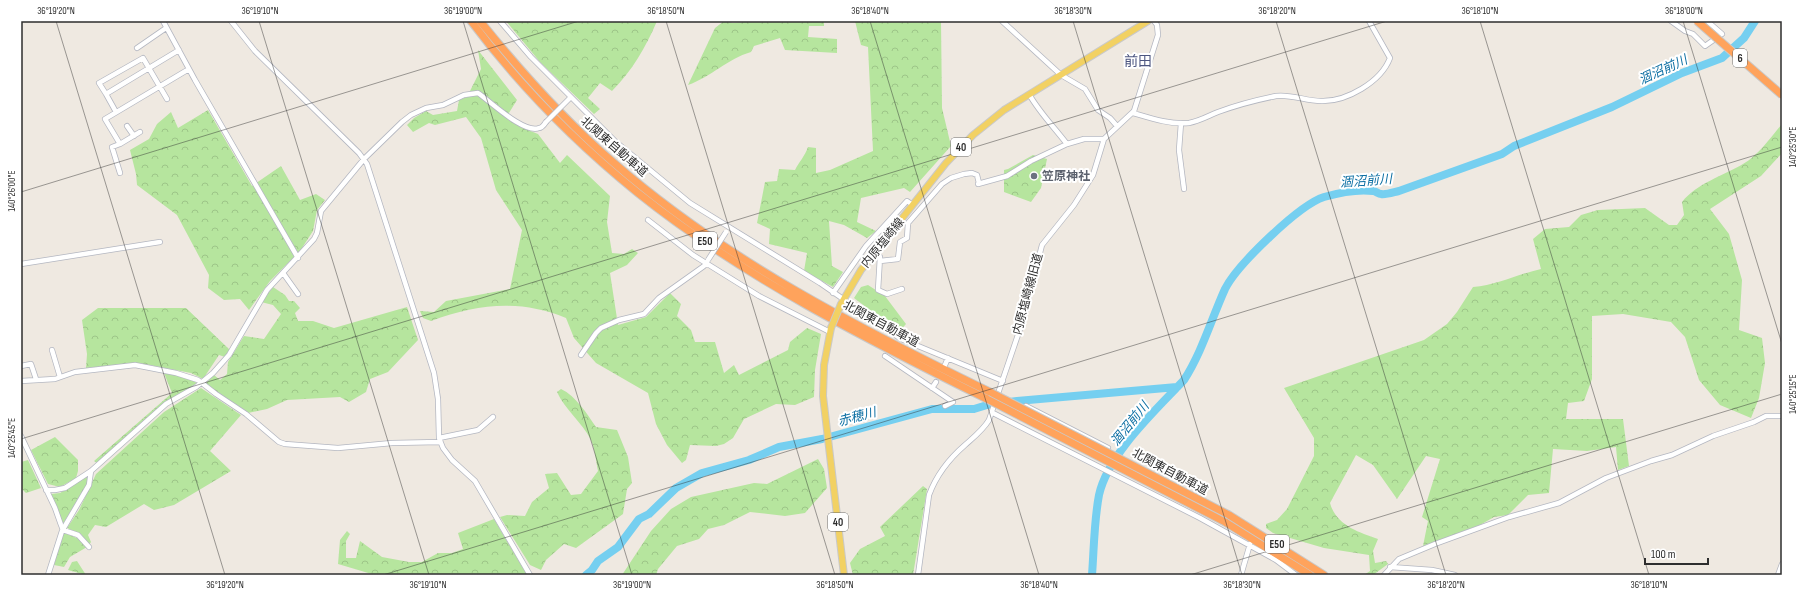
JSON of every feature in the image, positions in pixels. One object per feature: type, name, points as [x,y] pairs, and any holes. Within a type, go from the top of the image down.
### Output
[{"type":"highway","name":"北関東自動車道","points":[[470,21],[503,61],[555,119],[639,193],[708,244],[802,302],[917,364],[989,396]]},
{"type":"highway","name":"北関東自動車道","points":[[480,21],[529,80],[561,114],[614,164],[677,213],[752,263],[806,296],[989,396],[1227,518],[1324,575]]},
{"type":"highway","name":"6","points":[[1697,21],[1782,95]]},
{"type":"highway","name":"北関東自動車道","points":[[1227,518],[1310,575]]},
{"type":"main road","name":"内原塩崎線","points":[[844,575],[823,396],[824,365],[831,330],[842,301],[861,270],[946,163],[969,139],[1004,110],[1148,21]]},
{"type":"street","points":[[163,21],[298,258]]},
{"type":"street","points":[[231,21],[254,51],[364,159],[372,177],[432,366],[438,398],[440,440],[447,454],[475,481],[530,575]]},
{"type":"street","points":[[500,21],[569,98],[616,142],[690,203],[727,230],[833,293],[842,301],[901,339],[1003,381]]},
{"type":"street","points":[[1002,21],[1061,75],[1084,89],[1098,110],[1110,118],[1117,126]]},
{"type":"street","points":[[1154,21],[1157,25],[1158,35],[1133,113],[1181,123],[1199,121],[1229,108],[1277,96],[1284,95],[1311,100],[1331,101],[1352,94],[1376,77],[1383,70],[1390,58],[1369,21]]},
{"type":"street","points":[[1671,21],[1693,34],[1705,46],[1722,34],[1707,21]]},
{"type":"street","points":[[137,48],[166,28]]},
{"type":"street","points":[[106,94],[179,50]]},
{"type":"street","points":[[116,112],[99,83],[143,58],[167,99]]},
{"type":"street","points":[[120,144],[105,119],[189,69]]},
{"type":"street","points":[[46,490],[65,488],[91,471],[166,404],[202,382],[229,355],[260,298],[298,258],[317,233],[321,211],[364,159],[412,115],[433,106],[443,105],[471,93],[478,93],[524,126],[534,129],[540,128],[569,98]]},
{"type":"street","points":[[1029,94],[1039,111],[1067,144]]},
{"type":"street","name":"内原塩崎線旧道","points":[[918,575],[929,495],[932,485],[963,446],[987,425],[993,413],[1025,312],[1042,245],[1074,205],[1093,175],[1104,139],[1133,113]]},
{"type":"street","points":[[1181,123],[1179,150],[1184,189]]},
{"type":"street","points":[[127,126],[134,136]]},
{"type":"street","points":[[120,173],[112,147],[140,132]]},
{"type":"street","points":[[902,289],[887,294],[878,290],[880,259],[898,259],[900,242],[907,238],[908,223],[942,184],[955,176],[972,173],[977,175],[978,184],[1007,176],[1031,161],[1067,144],[1084,139],[1104,139]]},
{"type":"street","points":[[833,293],[866,246],[907,201],[913,205]]},
{"type":"street","points":[[648,220],[707,262],[759,296],[831,330]]},
{"type":"street","points":[[581,355],[601,328],[619,320],[644,314],[660,298],[707,262],[727,230]]},
{"type":"street","points":[[21,264],[160,242]]},
{"type":"street","points":[[866,246],[871,249]]},
{"type":"street","points":[[283,273],[298,294]]},
{"type":"street","points":[[52,350],[60,377]]},
{"type":"street","points":[[885,356],[953,402],[945,406]]},
{"type":"street","points":[[945,365],[948,358]]},
{"type":"street","points":[[21,366],[31,364],[36,379]]},
{"type":"street","points":[[21,381],[36,379],[45,380],[75,372],[141,365],[189,376],[202,382],[216,394],[246,414],[278,442],[285,444],[338,448],[392,442],[440,440],[478,430],[493,417]]},
{"type":"street","points":[[932,388],[936,382]]},
{"type":"street","points":[[1026,406],[1108,448]]},
{"type":"street","points":[[1028,431],[1038,412]]},
{"type":"street","points":[[993,413],[1250,544],[1276,560],[1296,575]]},
{"type":"street","points":[[1384,575],[1390,567],[1403,557],[1435,544],[1509,517],[1559,503],[1606,478],[1651,461],[1672,455],[1713,436],[1754,422],[1766,416],[1782,416]]},
{"type":"street","points":[[21,436],[63,530],[78,535],[89,547]]},
{"type":"street","points":[[48,575],[63,530],[89,485],[91,471]]},
{"type":"street","points":[[1243,575],[1250,544]]},
{"type":"street","points":[[1778,575],[1782,564]]},
{"type":"street","points":[[1390,567],[1432,570],[1455,575]]},
{"type":"green space","points":[[506,21],[657,21],[638,58],[612,91],[600,83],[588,98],[600,109],[594,114],[540,62]]},
{"type":"green space","points":[[724,21],[733,23],[754,21],[824,21],[824,26],[809,26],[808,37],[837,39],[837,53],[785,50],[780,38],[754,46],[751,52],[734,59],[696,82],[688,85],[715,28]]},
{"type":"green space","points":[[855,21],[941,21],[942,108],[951,146],[910,192],[904,188],[861,198],[857,222],[876,231],[867,238],[844,225],[829,221],[832,266],[843,272],[833,287],[804,271],[807,253],[769,244],[770,229],[757,223],[765,182],[777,181],[779,169],[795,170],[808,147],[816,148],[816,173],[830,170],[873,151],[868,47],[861,45]]},
{"type":"green space","points":[[478,50],[517,100],[507,116],[523,128],[538,134],[560,163],[567,155],[610,196],[607,222],[612,253],[624,254],[632,249],[638,253],[627,265],[610,273],[618,325],[646,317],[670,293],[681,304],[677,316],[691,330],[695,342],[715,342],[724,373],[734,365],[739,375],[788,350],[790,342],[807,328],[821,334],[815,370],[814,397],[795,405],[776,404],[744,419],[733,438],[724,444],[716,446],[690,445],[686,460],[682,463],[667,445],[656,424],[648,393],[596,363],[574,338],[566,318],[532,308],[498,306],[465,311],[431,321],[423,318],[420,311],[434,312],[446,301],[510,289],[522,230],[496,190],[481,138],[466,117],[435,125],[429,123],[413,132],[407,125],[414,118],[426,111],[433,115],[457,111],[459,100],[467,97],[481,69]]},
{"type":"green space","points":[[208,110],[252,186],[281,166],[300,200],[316,194],[325,200],[317,210],[313,231],[300,251],[270,281],[249,310],[240,299],[224,300],[208,288],[209,275],[177,215],[137,185],[130,150],[149,139],[157,124],[171,112],[178,128]]},
{"type":"green space","points":[[1782,124],[1782,153],[1761,176],[1710,209],[1729,234],[1742,280],[1739,330],[1762,338],[1765,363],[1759,398],[1751,418],[1720,405],[1699,380],[1685,337],[1671,322],[1623,314],[1592,316],[1592,379],[1584,401],[1568,403],[1566,419],[1623,419],[1629,466],[1618,470],[1616,447],[1587,451],[1553,449],[1549,493],[1528,495],[1508,515],[1494,517],[1480,525],[1423,546],[1428,521],[1422,517],[1440,459],[1426,456],[1397,499],[1373,465],[1356,455],[1330,503],[1337,517],[1349,527],[1378,539],[1373,551],[1375,563],[1386,561],[1388,564],[1373,575],[1364,575],[1370,571],[1369,555],[1324,548],[1273,533],[1266,528],[1266,524],[1277,520],[1287,509],[1314,456],[1314,438],[1284,388],[1424,340],[1447,324],[1457,312],[1473,287],[1491,284],[1541,269],[1533,239],[1545,229],[1569,227],[1581,215],[1598,210],[1645,208],[1669,225],[1677,225],[1684,215],[1682,202],[1688,195],[1711,180],[1749,160],[1764,146]]},
{"type":"green space","points":[[1033,155],[1047,159],[1041,188],[1031,202],[1004,192],[1004,170]]},
{"type":"green space","points":[[868,285],[885,296],[906,324],[899,332],[854,298],[861,287]]},
{"type":"green space","points":[[273,287],[285,295],[289,301],[294,301],[300,308],[295,313],[298,321],[313,321],[334,328],[407,307],[418,340],[388,372],[370,379],[366,392],[349,402],[340,397],[287,400],[267,409],[248,413],[216,392],[206,383],[214,375],[220,380],[227,374],[228,362],[244,336],[264,339],[281,314],[273,305],[261,302]]},
{"type":"green space","points":[[98,308],[186,308],[230,350],[225,357],[219,355],[203,379],[191,373],[139,363],[86,368],[87,354],[82,320]]},
{"type":"green space","points":[[164,373],[188,378],[197,383],[165,403],[97,463],[94,461],[172,393]]},
{"type":"green space","points":[[201,388],[241,415],[210,451],[231,471],[174,505],[154,510],[144,504],[106,527],[95,525],[88,535],[91,542],[89,545],[81,534],[67,528],[79,510],[96,474],[164,412]]},
{"type":"green space","points":[[561,389],[572,396],[596,427],[617,430],[628,457],[632,483],[627,489],[623,514],[576,548],[564,544],[546,560],[541,570],[530,565],[500,517],[507,515],[525,516],[532,502],[549,488],[545,474],[557,473],[571,495],[581,494],[598,471],[591,440],[583,427],[560,398],[557,392]]},
{"type":"green space","points":[[55,437],[78,460],[78,471],[76,478],[60,487],[48,484],[31,450]]},
{"type":"green space","points":[[818,459],[824,469],[827,488],[805,513],[785,516],[750,512],[724,525],[708,529],[699,539],[677,546],[658,569],[656,575],[622,575],[651,531],[671,509],[691,497],[754,483],[767,484]]},
{"type":"green space","points":[[28,460],[41,488],[26,493],[21,488],[21,462]]},
{"type":"green space","points":[[87,476],[87,484],[63,524],[51,494],[60,493]]},
{"type":"green space","points":[[923,486],[927,489],[913,575],[853,575],[850,563],[860,549],[885,536],[880,527]]},
{"type":"green space","points":[[494,519],[527,575],[375,575],[338,564],[340,540],[347,531],[350,534],[346,541],[346,558],[356,558],[360,541],[382,557],[409,562],[422,562],[438,553],[452,553],[463,549],[458,533]]},
{"type":"green space","points":[[63,532],[79,539],[87,547],[70,557],[64,567],[54,565]]},
{"type":"green space","points":[[77,561],[86,575],[68,570],[72,562]]},
{"type":"waterway","name":"涸沼前川","points":[[1092,575],[1097,505],[1104,480],[1112,464],[1134,434],[1184,380],[1206,336],[1225,289],[1232,278],[1255,251],[1285,223],[1313,202],[1324,197],[1355,191],[1375,191],[1380,194],[1388,194],[1399,191],[1502,154],[1514,146],[1612,107],[1682,73],[1722,58],[1744,38],[1755,21]]},
{"type":"waterway","name":"赤穂川","points":[[586,575],[592,570],[598,561],[618,547],[639,519],[649,514],[676,488],[702,473],[749,460],[779,447],[822,439],[932,409],[974,409],[987,405],[1017,401],[1177,387]]},
{"type":"place","name":"笠原神社","points":[[1034,176]]},
{"type":"district","name":"前田","points":[[1138,61]]}]
